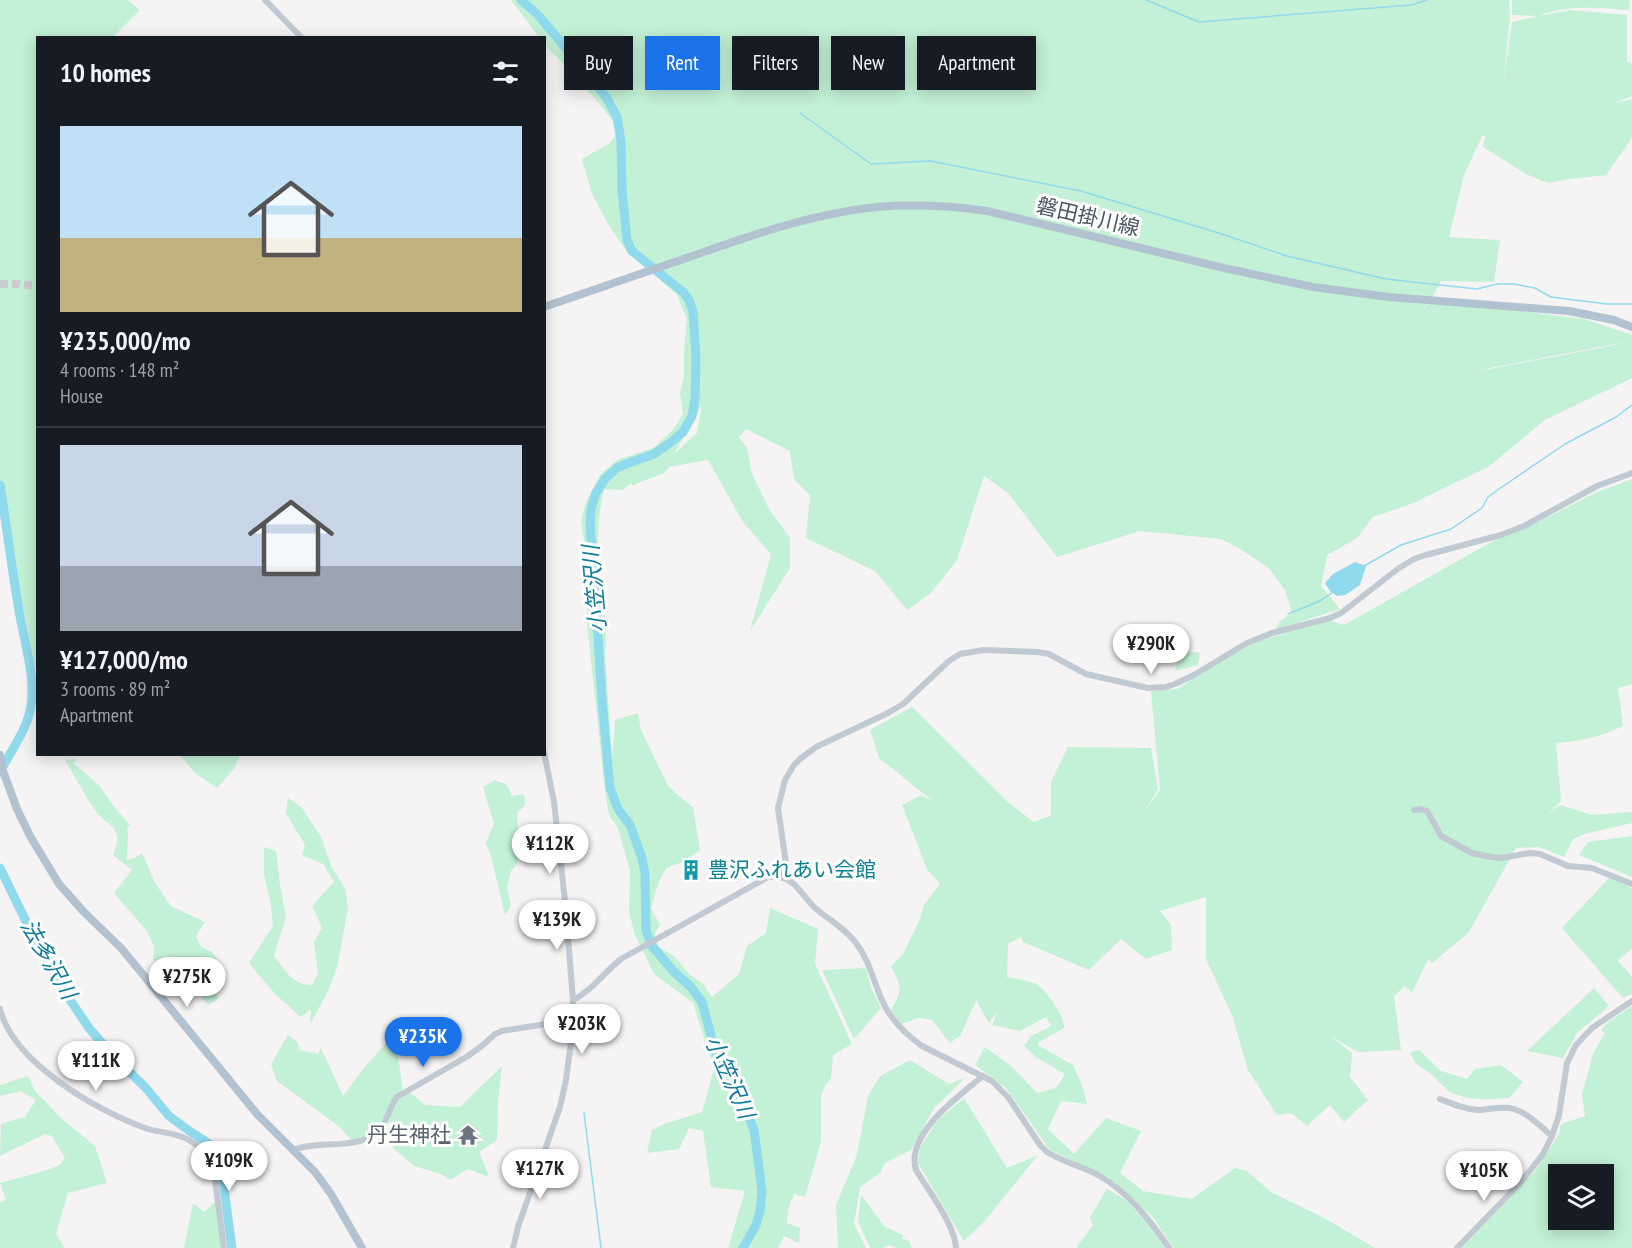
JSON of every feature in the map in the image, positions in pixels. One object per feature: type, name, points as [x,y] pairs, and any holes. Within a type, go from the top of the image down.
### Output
[{"type":"main road","name":"磐田掛川線","points":[[546,305],[753,235],[812,218],[878,207],[956,206],[987,211],[1313,287],[1389,297],[1569,311],[1614,320],[1632,327]]},
{"type":"main road","points":[[0,757],[16,809],[59,884],[122,949],[257,1114],[315,1172],[331,1194],[362,1248]]},
{"type":"street","points":[[265,0],[300,36]]},
{"type":"street","points":[[782,876],[786,863],[778,808],[785,780],[794,765],[816,747],[903,704],[948,662],[960,654],[984,650],[1038,652],[1049,654],[1086,674],[1148,688],[1166,687],[1194,675],[1247,643],[1272,633],[1341,613],[1414,559],[1501,535],[1524,526],[1597,486],[1632,473]]},
{"type":"street","points":[[513,1248],[518,1227],[560,1107],[569,1059],[573,1014],[554,802],[545,756]]},
{"type":"street","points":[[1414,810],[1421,809],[1427,812],[1441,836],[1472,853],[1502,858],[1530,853],[1540,854],[1568,866],[1592,867],[1632,884]]},
{"type":"street","points":[[573,1000],[589,990],[615,964],[637,950],[768,877],[782,876],[789,879],[814,907],[855,941],[869,965],[880,997],[892,1018],[913,1040],[992,1081],[1008,1097],[1047,1152],[1100,1176],[1124,1194],[1155,1228],[1169,1248]]},
{"type":"street","points":[[1457,1248],[1532,1169],[1543,1154],[1559,1115],[1567,1063],[1576,1045],[1592,1028],[1632,1001]]},
{"type":"street","points":[[0,1009],[5,1024],[18,1043],[43,1069],[67,1089],[136,1125],[187,1138],[201,1148],[214,1172],[224,1248]]},
{"type":"street","points":[[294,1150],[301,1147],[362,1141],[377,1132],[383,1125],[397,1097],[468,1056],[495,1034],[573,1014]]},
{"type":"street","points":[[956,1248],[948,1224],[916,1170],[915,1153],[932,1120],[983,1076]]},
{"type":"street","points":[[1440,1099],[1477,1110],[1514,1108],[1552,1136]]},
{"type":"green space","points":[[0,0],[128,0],[140,10],[114,36],[36,36],[36,672],[0,491]]},
{"type":"green space","points":[[511,0],[1509,0],[1510,18],[1503,86],[1512,22],[1570,10],[1627,15],[1627,61],[1632,64],[1632,96],[1612,104],[1632,99],[1632,138],[1606,175],[1548,183],[1526,174],[1483,147],[1485,136],[1482,136],[1464,175],[1449,237],[1500,240],[1494,282],[1441,281],[1431,300],[1423,309],[1433,300],[1584,319],[1632,335],[1632,378],[1545,420],[1488,467],[1411,504],[1373,517],[1357,538],[1327,555],[1321,586],[1340,609],[1275,630],[1280,621],[1292,613],[1285,590],[1269,568],[1221,539],[1140,531],[1057,557],[1008,493],[984,476],[957,560],[931,593],[907,610],[875,571],[806,538],[810,495],[794,479],[790,451],[746,429],[739,437],[747,448],[752,474],[769,509],[790,538],[790,568],[750,631],[771,554],[743,522],[708,460],[669,467],[664,473],[633,485],[630,484],[623,490],[604,489],[599,522],[598,556],[605,625],[612,760],[615,720],[638,713],[641,730],[668,786],[693,808],[700,850],[680,863],[666,868],[658,884],[651,908],[660,925],[655,933],[658,947],[674,956],[690,975],[703,984],[712,997],[739,974],[747,946],[766,933],[770,908],[818,929],[815,964],[852,1044],[833,1055],[831,1079],[821,1096],[821,1142],[805,1197],[794,1194],[788,1209],[787,1223],[800,1228],[799,1243],[784,1236],[778,1248],[728,1248],[745,1191],[711,1187],[703,1131],[689,1128],[679,1149],[647,1153],[652,1130],[702,1112],[714,1069],[693,1003],[654,974],[635,935],[629,912],[630,871],[618,828],[609,815],[605,790],[587,623],[586,556],[581,520],[586,502],[600,475],[617,460],[653,448],[673,430],[683,414],[680,392],[684,378],[687,319],[677,295],[638,260],[661,268],[629,255],[608,224],[592,194],[582,159],[610,143],[619,130],[587,90],[633,90],[633,36],[564,36],[564,65],[546,46],[546,36],[538,36]],"holes":[[[1625,342],[1605,347],[1474,372],[1490,368]],[[702,405],[697,433],[674,454]]]},
{"type":"green space","points":[[1512,0],[1630,0],[1629,10],[1583,8],[1550,12],[1538,16],[1512,15]]},
{"type":"green space","points":[[1632,479],[1632,684],[1618,688],[1623,726],[1590,738],[1556,743],[1561,801],[1548,814],[1560,805],[1592,815],[1632,812],[1632,823],[1588,833],[1573,839],[1564,857],[1539,847],[1516,848],[1469,932],[1432,963],[1428,959],[1412,993],[1405,986],[1394,996],[1401,1050],[1358,1052],[1330,1036],[1352,1053],[1350,1077],[1368,1100],[1344,1122],[1330,1105],[1307,1126],[1291,1113],[1277,1115],[1248,1070],[1232,1015],[1206,959],[1206,897],[1160,911],[1171,925],[1172,950],[1146,959],[1121,939],[1089,970],[1023,942],[1021,937],[1008,944],[1007,977],[1029,981],[1040,987],[1050,997],[1063,1023],[1064,1028],[1039,1042],[1038,1045],[1073,1065],[1082,1085],[1087,1104],[1061,1101],[1048,1129],[1074,1154],[1106,1118],[1141,1131],[1120,1173],[1143,1191],[1192,1199],[1235,1168],[1247,1171],[1271,1192],[1326,1219],[1375,1248],[1173,1248],[1153,1217],[1110,1179],[1050,1150],[1006,1088],[975,1065],[985,1047],[1011,1066],[1037,1093],[1056,1088],[1065,1074],[1037,1058],[1024,1046],[1031,1036],[1052,1026],[1046,1017],[1020,1031],[992,1025],[998,1011],[989,1023],[975,998],[976,1001],[960,1036],[950,1043],[932,1020],[919,1018],[901,1024],[891,1010],[900,988],[891,966],[903,954],[920,919],[924,905],[940,884],[927,869],[902,805],[921,795],[934,802],[879,758],[870,730],[912,707],[1008,802],[1034,822],[1051,815],[1051,782],[1068,747],[1151,748],[1158,790],[1142,815],[1160,790],[1151,691],[1177,689],[1232,654],[1256,642],[1328,620],[1344,625],[1493,541],[1544,519],[1597,492]]},
{"type":"green space","points":[[1179,650],[1200,653],[1198,665],[1175,671]]},
{"type":"green space","points":[[181,756],[240,756],[233,770],[217,788],[195,773]]},
{"type":"green space","points":[[77,759],[73,763],[99,785],[130,825],[127,828],[127,860],[142,853],[155,883],[171,906],[205,922],[196,936],[201,947],[212,952],[219,962],[218,999],[208,1005],[184,973],[182,984],[174,985],[153,959],[154,946],[147,931],[114,893],[132,870],[113,855],[117,842],[115,831],[93,807],[65,760]]},
{"type":"green space","points":[[495,780],[507,785],[512,796],[524,794],[525,800],[525,805],[517,813],[519,850],[517,864],[511,871],[507,887],[511,906],[505,915],[486,843],[494,824],[483,787]]},
{"type":"green space","points":[[288,798],[302,808],[321,837],[332,868],[345,888],[348,908],[337,968],[327,993],[310,1024],[311,1009],[301,1017],[276,995],[249,963],[273,926],[264,874],[264,847],[276,851],[286,917],[274,955],[289,975],[299,983],[312,985],[318,974],[314,942],[322,928],[312,906],[334,882],[323,864],[302,855],[305,845],[286,813]]},
{"type":"green space","points":[[1632,836],[1632,877],[1579,855],[1588,842]]},
{"type":"green space","points":[[1610,877],[1632,888],[1632,948],[1618,961],[1632,977],[1632,994],[1623,998],[1562,928]]},
{"type":"green space","points":[[866,968],[871,988],[881,1008],[854,1039],[822,970]]},
{"type":"green space","points":[[1594,988],[1609,1006],[1577,1033],[1563,1058],[1527,1051]]},
{"type":"green space","points":[[1632,1006],[1632,1248],[1462,1248],[1536,1170],[1559,1134],[1561,1124],[1585,1116],[1582,1095],[1593,1054],[1605,1033],[1601,1030],[1607,1023]]},
{"type":"green space","points":[[395,1033],[403,1092],[408,1091],[425,1105],[460,1107],[502,1066],[497,1140],[479,1152],[489,1177],[468,1169],[450,1180],[441,1174],[414,1166],[393,1148],[389,1117],[392,1106],[381,1121],[377,1132],[353,1142],[340,1127],[277,1081],[271,1064],[288,1035],[297,1042],[300,1050],[318,1054],[321,1048],[343,1096]]},
{"type":"green space","points":[[1419,1050],[1441,1071],[1467,1079],[1475,1069],[1501,1065],[1523,1082],[1509,1098],[1463,1097],[1449,1091],[1417,1064],[1410,1052]]},
{"type":"green space","points":[[910,1060],[949,1084],[965,1078],[934,1108],[911,1150],[885,1163],[880,1173],[860,1187],[854,1224],[866,1248],[838,1248],[836,1205],[857,1155],[868,1096],[880,1076]]},
{"type":"green space","points":[[28,1076],[35,1091],[62,1119],[95,1146],[107,1183],[68,1193],[56,1234],[65,1248],[0,1248],[0,1203],[6,1200],[0,1183],[60,1165],[65,1158],[52,1136],[45,1134],[0,1156],[1,1124],[25,1117],[36,1100],[21,1091],[0,1096],[0,1085]]},
{"type":"green space","points":[[964,1098],[1007,1168],[1038,1155],[983,1223],[964,1241],[918,1163],[920,1148],[936,1122]]},
{"type":"green space","points":[[1107,1189],[1127,1201],[1165,1248],[1076,1248],[1093,1225],[1090,1217]]},
{"type":"green space","points":[[861,1195],[884,1226],[904,1236],[902,1238],[909,1241],[912,1248],[896,1248],[889,1245],[883,1248],[870,1248],[858,1221]]},
{"type":"green space","points":[[216,1201],[223,1248],[184,1248],[193,1203],[204,1212]]},
{"type":"water","points":[[1355,562],[1366,566],[1360,585],[1345,595],[1337,596],[1325,583],[1333,574]]},
{"type":"waterway","name":"小笠沢川","points":[[521,0],[538,15],[606,97],[617,117],[621,141],[622,190],[627,240],[632,251],[683,292],[693,312],[696,357],[695,399],[692,416],[683,432],[670,443],[654,454],[618,467],[605,479],[596,493],[591,509],[590,526],[610,788],[618,809],[630,825],[642,858],[645,874],[646,931],[652,946],[702,1002],[717,1058],[729,1072],[754,1130],[762,1191],[756,1225],[743,1248]]},
{"type":"waterway","points":[[1146,0],[1199,22],[1411,5],[1427,0]]},
{"type":"waterway","points":[[800,113],[871,164],[931,161],[1081,191],[1287,256],[1386,279],[1477,289],[1497,284],[1514,284],[1535,288],[1551,297],[1607,304],[1632,304]]},
{"type":"waterway","points":[[1364,566],[1401,545],[1451,529],[1482,508],[1488,497],[1499,489],[1565,444],[1616,417],[1632,405]]},
{"type":"waterway","name":"法多沢川","points":[[0,485],[32,687],[28,719],[0,772]]},
{"type":"waterway","points":[[1288,614],[1320,601],[1333,592]]},
{"type":"waterway","name":"法多沢川","points":[[0,868],[37,944],[62,988],[89,1028],[169,1116],[211,1145],[219,1160],[222,1173],[232,1248]]},
{"type":"waterway","points":[[584,1113],[601,1248]]},
{"type":"tunnel","points":[[0,284],[36,286]]},
{"type":"place","name":"豊沢ふれあい会館","points":[[691,870]]},
{"type":"place","name":"丹生神社","points":[[468,1135]]}]
